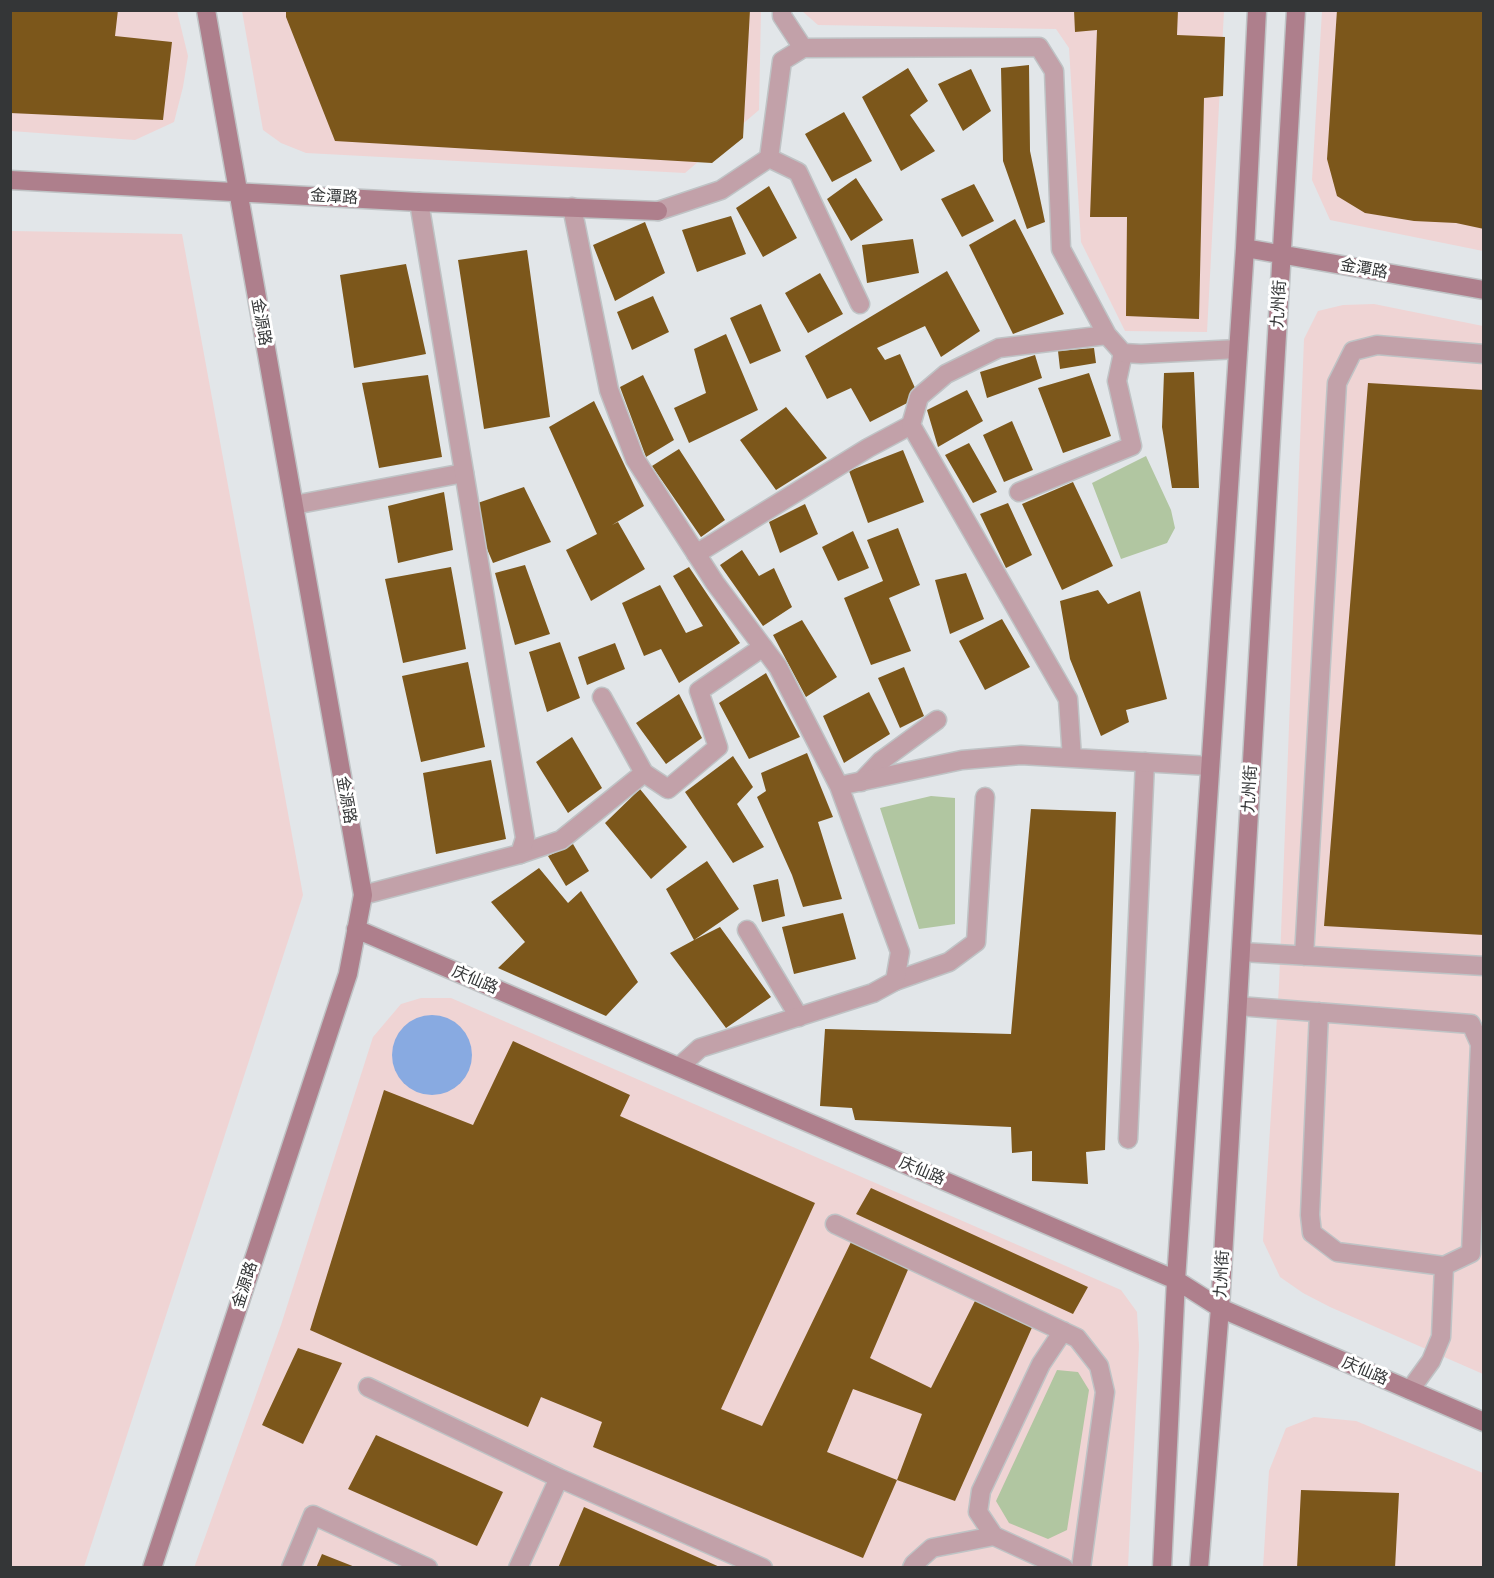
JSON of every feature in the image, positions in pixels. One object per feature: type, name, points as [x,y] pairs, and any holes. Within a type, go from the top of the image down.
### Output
[{"type":"street","name":"金源路","points":[[152,1568],[348,974],[363,896],[206,10]]},
{"type":"street","points":[[782,10],[782,16],[803,48]]},
{"type":"street","points":[[1162,1568],[1176,1280],[1245,248],[1257,10]]},
{"type":"street","name":"九州街","points":[[1199,1568],[1220,1308],[1296,10]]},
{"type":"street","points":[[860,304],[798,172],[769,158],[782,61],[803,48],[1039,48],[1054,71],[1061,249],[1107,335],[1123,353],[1238,349]]},
{"type":"street","name":"金潭路","points":[[10,180],[419,202],[658,211],[721,190],[769,158]]},
{"type":"street","points":[[419,202],[525,838],[520,854]]},
{"type":"street","points":[[572,207],[609,390],[635,459],[715,583],[778,667],[839,786],[900,952],[895,981]]},
{"type":"street","name":"金潭路","points":[[1245,248],[1484,290]]},
{"type":"street","points":[[1071,758],[1068,699],[911,425],[919,397],[946,374],[999,348],[1107,335]]},
{"type":"street","points":[[1304,956],[1337,382],[1353,351],[1377,345],[1484,354]]},
{"type":"street","points":[[1019,492],[1132,446],[1117,381],[1123,353]]},
{"type":"street","points":[[696,554],[868,448],[911,425]]},
{"type":"street","points":[[294,505],[464,473]]},
{"type":"street","points":[[602,697],[644,773],[668,789],[718,747],[699,691],[763,647]]},
{"type":"street","points":[[861,782],[881,761],[937,720]]},
{"type":"street","points":[[839,786],[962,760],[1021,755],[1210,766]]},
{"type":"street","points":[[1128,1139],[1145,762]]},
{"type":"street","points":[[363,896],[520,854],[561,840],[644,773]]},
{"type":"street","points":[[679,1067],[700,1048],[873,993],[895,981],[949,962],[976,942],[985,797]]},
{"type":"street","name":"庆仙路","points":[[356,929],[1176,1280],[1220,1308],[1484,1422]]},
{"type":"street","points":[[747,930],[799,1017]]},
{"type":"street","points":[[1241,952],[1484,966]]},
{"type":"street","points":[[1238,1006],[1319,1012],[1471,1024],[1480,1044],[1471,1253],[1444,1266],[1338,1252],[1312,1233],[1310,1215],[1319,1012]]},
{"type":"street","points":[[835,1224],[1077,1338],[1099,1366],[1105,1392],[1081,1568]]},
{"type":"street","points":[[1410,1390],[1431,1361],[1441,1337],[1444,1266]]},
{"type":"street","points":[[1063,1331],[1041,1364],[981,1491],[978,1512],[994,1536],[1064,1568]]},
{"type":"street","points":[[368,1387],[559,1478],[763,1568]]},
{"type":"street","points":[[518,1568],[559,1478]]},
{"type":"street","points":[[291,1568],[313,1515],[428,1568]]},
{"type":"street","points":[[912,1568],[932,1548],[994,1536]]},
{"type":"shaded area","points":[[10,11],[177,11],[188,56],[174,122],[135,140],[11,131]]},
{"type":"shaded area","points":[[242,11],[761,11],[759,110],[685,173],[306,153],[281,143],[263,130]]},
{"type":"shaded area","points":[[802,11],[1224,11],[1207,332],[1125,331],[1081,242],[1069,48],[1056,29],[818,25]]},
{"type":"shaded area","points":[[1322,11],[1483,11],[1483,251],[1330,220],[1312,180]]},
{"type":"shaded area","points":[[11,231],[182,234],[303,895],[84,1567],[11,1567]]},
{"type":"shaded area","points":[[1374,304],[1483,326],[1483,1374],[1303,1293],[1280,1277],[1263,1241],[1279,985],[1304,339],[1318,311],[1343,305]]},
{"type":"shaded area","points":[[421,998],[451,998],[1121,1290],[1137,1312],[1139,1346],[1128,1567],[194,1568],[281,1325],[373,1037],[401,1004]]},
{"type":"shaded area","points":[[1314,1417],[1356,1421],[1483,1473],[1483,1567],[1263,1568],[1269,1471],[1286,1428]]},
{"type":"green space","points":[[1146,456],[1171,510],[1175,528],[1167,543],[1121,559],[1092,483]]},
{"type":"green space","points":[[931,796],[955,798],[955,924],[919,929],[880,808]]},
{"type":"green space","points":[[1057,1370],[1078,1372],[1089,1390],[1067,1530],[1048,1539],[1009,1523],[996,1501]]},
{"type":"water","points":[[424,1015],[440,1015],[461,1026],[472,1047],[472,1063],[461,1084],[440,1095],[424,1095],[410,1089],[398,1077],[392,1063],[392,1047],[398,1033],[410,1021]]},
{"type":"building","points":[[10,10],[118,10],[115,36],[172,42],[163,120],[10,113]]},
{"type":"building","points":[[286,10],[750,10],[743,138],[712,163],[335,141],[286,17]]},
{"type":"building","points":[[1074,10],[1178,10],[1177,35],[1225,37],[1223,96],[1204,98],[1199,319],[1126,316],[1127,217],[1090,217],[1097,30],[1075,32]]},
{"type":"building","points":[[1337,10],[1484,10],[1484,229],[1456,223],[1414,221],[1365,213],[1337,196],[1327,159]]},
{"type":"building","points":[[1029,65],[1030,151],[1045,222],[1027,229],[1003,161],[1001,68]]},
{"type":"building","points":[[908,68],[928,101],[910,115],[935,151],[901,171],[862,97]]},
{"type":"building","points":[[971,69],[991,111],[963,131],[938,84]]},
{"type":"building","points":[[844,112],[872,161],[832,182],[805,134]]},
{"type":"building","points":[[856,178],[883,220],[851,241],[827,199]]},
{"type":"building","points":[[974,184],[994,221],[962,237],[941,199]]},
{"type":"building","points":[[769,186],[797,238],[763,257],[736,208]]},
{"type":"building","points":[[731,216],[746,254],[697,272],[682,230]]},
{"type":"building","points":[[1015,219],[1064,314],[1013,334],[969,245]]},
{"type":"building","points":[[645,222],[665,273],[615,301],[593,245]]},
{"type":"building","points":[[913,239],[919,273],[867,283],[862,245]]},
{"type":"building","points":[[527,250],[550,417],[484,429],[458,260]]},
{"type":"building","points":[[406,264],[426,354],[354,368],[340,275]]},
{"type":"building","points":[[947,271],[980,331],[941,357],[925,326],[877,348],[885,360],[900,354],[919,397],[870,422],[851,388],[827,399],[805,356]]},
{"type":"building","points":[[820,273],[843,314],[808,333],[785,293]]},
{"type":"building","points":[[653,296],[669,332],[632,350],[617,312]]},
{"type":"building","points":[[761,304],[781,351],[750,364],[730,318]]},
{"type":"building","points":[[726,334],[758,410],[689,443],[674,408],[706,393],[694,349]]},
{"type":"building","points":[[1094,348],[1096,363],[1060,369],[1058,351]]},
{"type":"building","points":[[1035,355],[1042,378],[987,398],[980,372]]},
{"type":"building","points":[[1194,372],[1199,488],[1172,488],[1162,427],[1164,373]]},
{"type":"building","points":[[1089,373],[1111,436],[1063,453],[1038,388]]},
{"type":"building","points":[[428,375],[442,457],[379,468],[362,383]]},
{"type":"building","points":[[643,375],[674,440],[646,457],[620,387]]},
{"type":"building","points":[[1368,383],[1484,390],[1484,935],[1324,926]]},
{"type":"building","points":[[967,390],[983,421],[938,447],[927,410]]},
{"type":"building","points":[[594,401],[644,506],[612,525],[618,522],[645,569],[591,601],[566,550],[597,534],[549,427]]},
{"type":"building","points":[[786,407],[827,458],[776,490],[740,440]]},
{"type":"building","points":[[1012,421],[1033,470],[1004,482],[983,435]]},
{"type":"building","points":[[969,443],[997,492],[973,503],[945,455]]},
{"type":"building","points":[[679,449],[725,520],[701,537],[652,466]]},
{"type":"building","points":[[903,450],[924,502],[868,523],[849,471]]},
{"type":"building","points":[[1073,482],[1113,566],[1062,590],[1022,504]]},
{"type":"building","points":[[524,487],[551,542],[493,563],[469,506]]},
{"type":"building","points":[[444,492],[453,550],[398,563],[388,506]]},
{"type":"building","points":[[1008,503],[1032,555],[1006,568],[980,514]]},
{"type":"building","points":[[805,504],[818,534],[780,553],[769,522]]},
{"type":"building","points":[[898,528],[920,585],[889,598],[911,651],[871,665],[844,598],[883,581],[867,540]]},
{"type":"building","points":[[853,531],[869,568],[838,581],[822,547]]},
{"type":"building","points":[[742,550],[759,576],[774,568],[792,607],[763,626],[720,565]]},
{"type":"building","points":[[525,565],[550,634],[515,645],[495,573]]},
{"type":"building","points":[[451,567],[466,649],[403,663],[385,579]]},
{"type":"building","points":[[689,567],[740,643],[679,683],[661,649],[644,656],[622,603],[660,585],[686,633],[703,626],[673,576]]},
{"type":"building","points":[[966,573],[984,619],[950,634],[935,580]]},
{"type":"building","points":[[1098,590],[1108,604],[1140,591],[1167,699],[1126,710],[1129,722],[1101,736],[1070,659],[1060,601]]},
{"type":"building","points":[[1002,619],[1030,667],[985,690],[959,641]]},
{"type":"building","points":[[802,620],[837,677],[806,697],[773,635]]},
{"type":"building","points":[[560,642],[580,698],[547,712],[529,652]]},
{"type":"building","points":[[615,643],[625,669],[587,685],[578,657]]},
{"type":"building","points":[[468,662],[485,747],[421,762],[402,676]]},
{"type":"building","points":[[904,667],[924,716],[900,728],[878,678]]},
{"type":"building","points":[[766,673],[800,737],[749,759],[719,703]]},
{"type":"building","points":[[869,692],[890,734],[844,763],[823,716]]},
{"type":"building","points":[[679,694],[702,738],[666,764],[636,723]]},
{"type":"building","points":[[572,737],[602,788],[568,813],[536,762]]},
{"type":"building","points":[[807,753],[833,817],[818,822],[842,899],[803,907],[792,875],[757,797],[766,791],[761,773]]},
{"type":"building","points":[[733,756],[753,787],[737,804],[764,847],[733,863],[685,792]]},
{"type":"building","points":[[491,760],[506,839],[436,854],[423,773]]},
{"type":"building","points":[[640,789],[687,847],[651,879],[605,823]]},
{"type":"building","points":[[1031,809],[1116,812],[1105,1150],[1086,1152],[1088,1184],[1032,1181],[1032,1151],[1012,1153],[1011,1127],[855,1120],[852,1108],[820,1106],[825,1029],[1011,1034]]},
{"type":"building","points":[[573,844],[589,871],[566,886],[548,856]]},
{"type":"building","points":[[707,861],[739,909],[694,940],[666,889]]},
{"type":"building","points":[[539,868],[568,903],[581,891],[638,982],[606,1016],[498,968],[525,942],[491,902]]},
{"type":"building","points":[[778,879],[785,916],[762,922],[753,885]]},
{"type":"building","points":[[843,913],[856,959],[794,974],[782,927]]},
{"type":"building","points":[[720,927],[771,997],[726,1028],[670,953]]},
{"type":"building","points":[[513,1041],[630,1095],[620,1116],[815,1203],[721,1409],[762,1426],[852,1240],[910,1265],[870,1358],[931,1388],[980,1291],[1038,1314],[955,1501],[897,1480],[863,1558],[593,1447],[602,1422],[541,1397],[528,1427],[310,1330],[384,1090],[473,1125]],"holes":[[[853,1389],[922,1414],[897,1480],[827,1452]]]},
{"type":"building","points":[[871,1188],[1088,1287],[1073,1314],[856,1214]]},
{"type":"building","points":[[298,1348],[342,1363],[303,1444],[262,1425]]},
{"type":"building","points":[[376,1435],[503,1492],[477,1546],[348,1489]]},
{"type":"building","points":[[1301,1490],[1399,1493],[1395,1568],[1297,1568]]},
{"type":"building","points":[[584,1507],[722,1568],[558,1568]]},
{"type":"building","points":[[322,1554],[355,1567],[355,1568],[316,1568]]}]
